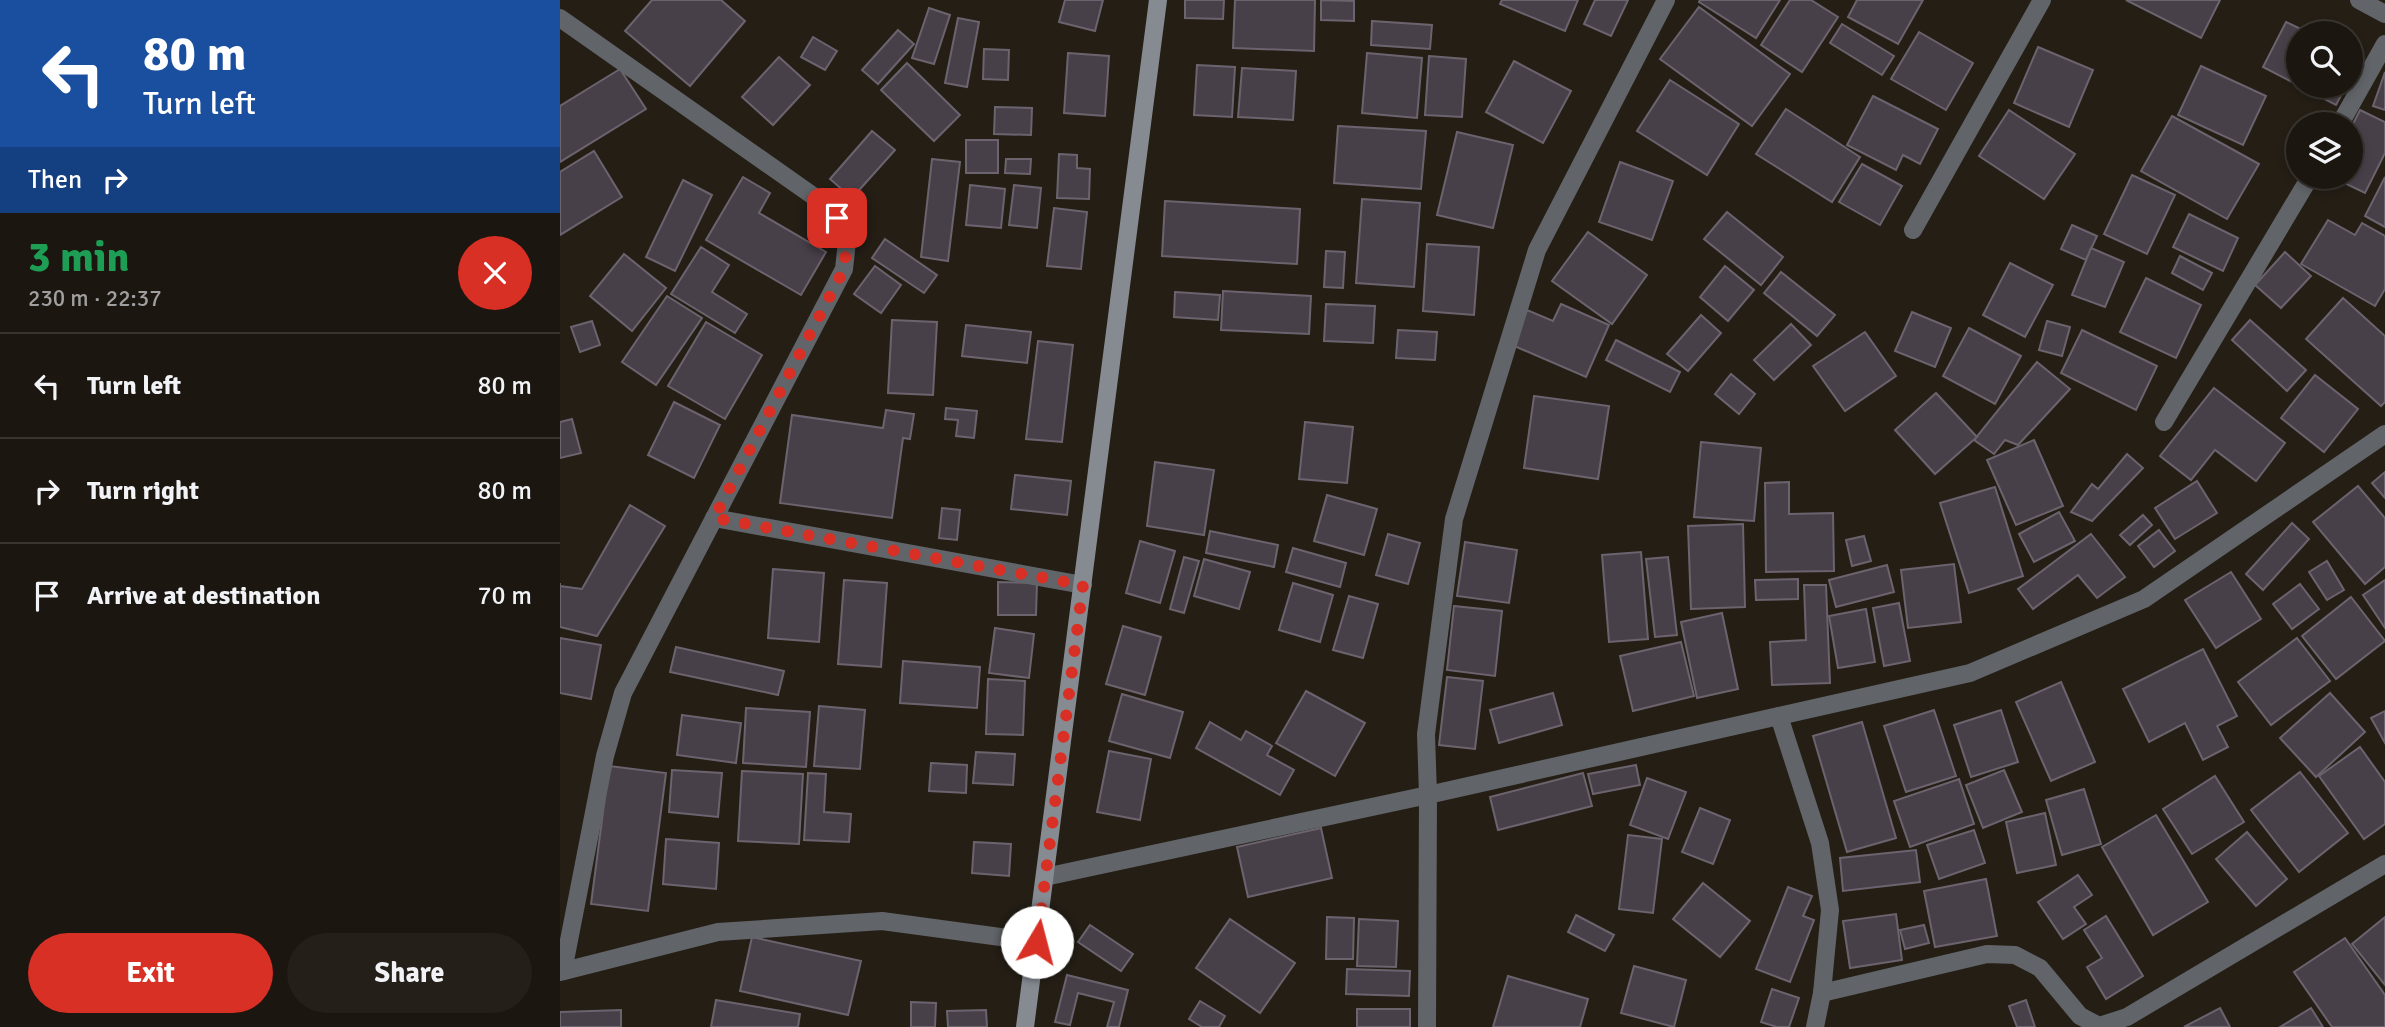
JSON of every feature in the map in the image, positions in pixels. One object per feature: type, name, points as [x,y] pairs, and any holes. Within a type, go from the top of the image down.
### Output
[{"type":"street","points":[[1025,1027],[1158,0]]},
{"type":"street","points":[[1427,1027],[1426,734],[1454,519],[1537,250],[1666,0]]},
{"type":"street","points":[[1913,230],[2042,0]]},
{"type":"street","points":[[2359,0],[2385,14]]},
{"type":"street","points":[[560,18],[826,205],[848,232],[844,269],[623,693],[605,756],[561,971],[718,932],[882,921],[1037,942]]},
{"type":"street","points":[[2347,112],[2385,44]]},
{"type":"street","points":[[2164,422],[2303,189]]},
{"type":"street","points":[[1045,877],[1428,795],[1970,673],[2144,599],[2385,433]]},
{"type":"street","points":[[714,518],[1083,585]]},
{"type":"street","points":[[1779,716],[1819,843],[1830,910],[1822,993],[1815,1027]]},
{"type":"street","points":[[1822,993],[1987,954],[2015,955],[2040,968],[2080,1016],[2099,1026],[2127,1017],[2385,864]]},
{"type":"building","points":[[652,0],[721,0],[745,21],[690,86],[625,31]]},
{"type":"building","points":[[1065,0],[1103,0],[1095,31],[1059,22]]},
{"type":"building","points":[[1185,0],[1224,0],[1223,19],[1185,18]]},
{"type":"building","points":[[1235,0],[1315,0],[1314,51],[1233,48]]},
{"type":"building","points":[[1321,0],[1354,1],[1354,21],[1321,20]]},
{"type":"building","points":[[1502,0],[1578,0],[1565,31],[1500,4]]},
{"type":"building","points":[[1595,0],[1628,0],[1611,36],[1584,24]]},
{"type":"building","points":[[1780,0],[1756,38],[1699,2]]},
{"type":"building","points":[[1790,0],[1811,0],[1838,17],[1802,72],[1761,45]]},
{"type":"building","points":[[1857,0],[1923,0],[1898,44],[1848,17]]},
{"type":"building","points":[[2126,0],[2220,0],[2201,38]]},
{"type":"building","points":[[1699,7],[1790,74],[1752,126],[1660,59]]},
{"type":"building","points":[[929,8],[950,15],[934,64],[912,58]]},
{"type":"building","points":[[958,18],[979,22],[967,87],[945,83]]},
{"type":"building","points":[[1372,21],[1432,25],[1430,49],[1371,45]]},
{"type":"building","points":[[2286,22],[2286,79],[2263,67]]},
{"type":"building","points":[[1842,24],[1894,56],[1882,75],[1830,43]]},
{"type":"building","points":[[898,30],[914,44],[878,84],[862,70]]},
{"type":"building","points":[[1919,32],[1973,63],[1946,110],[1891,79]]},
{"type":"building","points":[[813,37],[837,51],[825,70],[801,57]]},
{"type":"building","points":[[2038,47],[2093,70],[2069,127],[2014,103]]},
{"type":"building","points":[[984,49],[1009,50],[1008,80],[983,79]]},
{"type":"building","points":[[1068,53],[1109,56],[1105,116],[1064,113]]},
{"type":"building","points":[[1367,53],[1422,58],[1417,118],[1362,113]]},
{"type":"building","points":[[1429,56],[1466,59],[1462,117],[1425,115]]},
{"type":"building","points":[[779,57],[810,85],[773,125],[742,97]]},
{"type":"building","points":[[1514,61],[1571,91],[1543,143],[1486,112]]},
{"type":"building","points":[[907,63],[960,115],[934,141],[881,90]]},
{"type":"building","points":[[1197,65],[1235,67],[1232,117],[1194,115]]},
{"type":"building","points":[[2201,66],[2266,96],[2243,145],[2178,115]]},
{"type":"building","points":[[1242,68],[1296,71],[1293,120],[1238,117]]},
{"type":"building","points":[[620,69],[646,109],[560,162],[560,106]]},
{"type":"building","points":[[2385,72],[2385,110],[2373,106]]},
{"type":"building","points":[[1670,80],[1739,124],[1707,175],[1637,131]]},
{"type":"building","points":[[1873,96],[1938,129],[1920,164],[1903,155],[1896,170],[1847,145]]},
{"type":"building","points":[[2322,98],[2340,98],[2336,105]]},
{"type":"building","points":[[995,107],[1032,108],[1031,135],[994,134]]},
{"type":"building","points":[[1786,109],[1860,157],[1832,202],[1756,154]]},
{"type":"building","points":[[2009,110],[2075,154],[2044,199],[1979,156]]},
{"type":"building","points":[[2360,110],[2385,122],[2385,153],[2365,193],[2357,189],[2363,189],[2363,112],[2359,112]]},
{"type":"building","points":[[2172,116],[2259,164],[2227,219],[2141,171]]},
{"type":"building","points":[[1338,126],[1426,131],[1421,189],[1334,183]]},
{"type":"building","points":[[872,131],[895,150],[852,198],[830,179]]},
{"type":"building","points":[[1457,132],[1513,145],[1493,228],[1437,215]]},
{"type":"building","points":[[966,140],[998,140],[998,173],[966,173]]},
{"type":"building","points":[[594,151],[622,197],[560,235],[560,172]]},
{"type":"building","points":[[1059,154],[1077,155],[1077,168],[1090,169],[1089,199],[1057,198]]},
{"type":"building","points":[[932,159],[960,162],[948,261],[921,257]]},
{"type":"building","points":[[1006,159],[1031,159],[1030,174],[1005,173]]},
{"type":"building","points":[[1620,162],[1673,181],[1652,240],[1599,222]]},
{"type":"building","points":[[1862,164],[1902,186],[1880,225],[1839,202]]},
{"type":"building","points":[[2132,175],[2175,195],[2147,254],[2104,234]]},
{"type":"building","points":[[743,177],[770,193],[759,213],[826,252],[801,295],[706,240]]},
{"type":"building","points":[[2385,177],[2385,227],[2365,216]]},
{"type":"building","points":[[683,180],[712,195],[675,271],[646,257]]},
{"type":"building","points":[[970,185],[1005,189],[1001,228],[966,225]]},
{"type":"building","points":[[1014,185],[1041,188],[1037,228],[1009,225]]},
{"type":"building","points":[[1362,199],[1420,203],[1414,287],[1356,283]]},
{"type":"building","points":[[1165,201],[1300,209],[1297,264],[1162,256]]},
{"type":"building","points":[[1054,208],[1087,212],[1081,269],[1047,266]]},
{"type":"building","points":[[1727,212],[1783,257],[1761,285],[1704,239]]},
{"type":"building","points":[[2189,214],[2238,238],[2223,271],[2173,247]]},
{"type":"building","points":[[2328,220],[2355,235],[2362,223],[2385,236],[2385,289],[2375,306],[2301,264]]},
{"type":"building","points":[[2072,225],[2097,236],[2086,260],[2061,249]]},
{"type":"building","points":[[1588,232],[1647,275],[1612,324],[1552,281]]},
{"type":"building","points":[[885,239],[937,275],[924,293],[872,258]]},
{"type":"building","points":[[1427,244],[1479,247],[1474,315],[1423,311]]},
{"type":"building","points":[[701,247],[729,265],[712,292],[747,314],[735,333],[671,294]]},
{"type":"building","points":[[2091,248],[2124,262],[2105,307],[2072,295]]},
{"type":"building","points":[[1326,251],[1345,252],[1343,288],[1324,287]]},
{"type":"building","points":[[2285,252],[2311,276],[2281,308],[2255,285]]},
{"type":"building","points":[[624,254],[666,288],[632,331],[590,296]]},
{"type":"building","points":[[2180,256],[2212,273],[2203,290],[2172,273]]},
{"type":"building","points":[[2010,263],[2053,285],[2025,337],[1983,315]]},
{"type":"building","points":[[875,266],[901,285],[881,313],[854,294]]},
{"type":"building","points":[[1725,266],[1754,290],[1728,321],[1700,297]]},
{"type":"building","points":[[1781,272],[1835,315],[1817,336],[1764,293]]},
{"type":"building","points":[[2146,278],[2201,305],[2176,358],[2120,332]]},
{"type":"building","points":[[1223,291],[1311,296],[1309,334],[1221,330]]},
{"type":"building","points":[[1175,292],[1220,295],[1218,320],[1174,317]]},
{"type":"building","points":[[667,296],[702,318],[656,385],[622,362]]},
{"type":"building","points":[[2343,298],[2385,336],[2385,402],[2381,406],[2306,339]]},
{"type":"building","points":[[1326,304],[1375,306],[1373,343],[1324,341]]},
{"type":"building","points":[[1561,304],[1609,325],[1586,377],[1512,345],[1527,310],[1553,321]]},
{"type":"building","points":[[1912,312],[1951,328],[1935,367],[1895,351]]},
{"type":"building","points":[[1701,315],[1721,333],[1688,371],[1667,354]]},
{"type":"building","points":[[892,320],[937,322],[933,395],[888,393]]},
{"type":"building","points":[[2250,320],[2306,370],[2287,391],[2232,340]]},
{"type":"building","points":[[592,321],[600,345],[580,352],[571,327]]},
{"type":"building","points":[[2047,321],[2070,327],[2062,356],[2039,350]]},
{"type":"building","points":[[706,322],[762,355],[725,419],[668,386]]},
{"type":"building","points":[[1791,324],[1811,345],[1774,380],[1754,360]]},
{"type":"building","points":[[966,325],[1031,332],[1027,363],[962,356]]},
{"type":"building","points":[[1969,328],[2021,356],[1995,404],[1943,376]]},
{"type":"building","points":[[1398,330],[1437,332],[1435,360],[1396,358]]},
{"type":"building","points":[[2082,330],[2157,366],[2136,410],[2061,373]]},
{"type":"building","points":[[1865,332],[1896,376],[1845,411],[1813,366]]},
{"type":"building","points":[[1616,340],[1680,372],[1670,392],[1606,360]]},
{"type":"building","points":[[1038,341],[1073,345],[1062,442],[1026,439]]},
{"type":"building","points":[[2037,362],[2070,389],[2018,445],[2005,440],[1994,454],[1974,440]]},
{"type":"building","points":[[1731,374],[1755,394],[1739,414],[1715,394]]},
{"type":"building","points":[[2315,375],[2358,409],[2324,452],[2281,418]]},
{"type":"building","points":[[2214,388],[2285,443],[2256,481],[2215,450],[2191,480],[2160,456]]},
{"type":"building","points":[[1936,393],[1977,437],[1935,474],[1895,430]]},
{"type":"building","points":[[1534,396],[1609,406],[1598,479],[1524,468]]},
{"type":"building","points":[[674,402],[720,425],[694,478],[648,455]]},
{"type":"building","points":[[946,408],[977,411],[974,438],[956,436],[958,420],[945,419]]},
{"type":"building","points":[[886,410],[914,414],[910,439],[903,438],[892,518],[780,503],[792,415],[883,428]]},
{"type":"building","points":[[572,419],[581,453],[560,458],[560,422]]},
{"type":"building","points":[[1305,422],[1353,427],[1347,483],[1299,479]]},
{"type":"building","points":[[2034,440],[2063,506],[2016,525],[1987,460]]},
{"type":"building","points":[[1701,442],[1761,448],[1754,521],[1694,517]]},
{"type":"building","points":[[2127,454],[2143,468],[2092,521],[2071,512],[2092,484],[2098,489]]},
{"type":"building","points":[[1155,462],[1214,470],[1204,535],[1147,526]]},
{"type":"building","points":[[2385,472],[2385,498],[2372,483]]},
{"type":"building","points":[[1015,475],[1071,481],[1067,515],[1011,509]]},
{"type":"building","points":[[2197,481],[2217,513],[2175,539],[2155,508]]},
{"type":"building","points":[[1789,482],[1789,514],[1833,513],[1834,571],[1766,572],[1765,483]]},
{"type":"building","points":[[2358,486],[2385,518],[2385,567],[2365,584],[2313,522]]},
{"type":"building","points":[[1995,487],[2023,576],[1969,593],[1940,503]]},
{"type":"building","points":[[1327,495],[1377,509],[1364,555],[1314,541]]},
{"type":"building","points":[[630,505],[665,526],[597,636],[560,627],[560,586],[582,589]]},
{"type":"building","points":[[942,508],[960,510],[957,540],[939,538]]},
{"type":"building","points":[[2059,512],[2075,541],[2034,562],[2019,534]]},
{"type":"building","points":[[2143,515],[2152,525],[2130,545],[2120,535]]},
{"type":"building","points":[[2292,523],[2309,539],[2263,590],[2246,574]]},
{"type":"building","points":[[1743,524],[1745,607],[1691,609],[1688,526]]},
{"type":"building","points":[[2159,530],[2175,551],[2154,567],[2138,546]]},
{"type":"building","points":[[1210,531],[1278,545],[1274,567],[1206,553]]},
{"type":"building","points":[[1388,534],[1420,543],[1408,584],[1376,575]]},
{"type":"building","points":[[2091,534],[2125,577],[2097,598],[2078,575],[2033,609],[2018,589]]},
{"type":"building","points":[[1864,536],[1871,561],[1852,566],[1846,540]]},
{"type":"building","points":[[1140,541],[1175,551],[1160,603],[1126,593]]},
{"type":"building","points":[[1465,542],[1517,550],[1509,603],[1457,596]]},
{"type":"building","points":[[1293,548],[1346,563],[1340,587],[1286,572]]},
{"type":"building","points":[[1641,552],[1648,639],[1609,642],[1602,555]]},
{"type":"building","points":[[1184,557],[1199,561],[1184,613],[1170,609]]},
{"type":"building","points":[[1668,557],[1677,635],[1655,637],[1646,559]]},
{"type":"building","points":[[1204,559],[1250,572],[1239,609],[1194,596]]},
{"type":"building","points":[[2327,561],[2344,590],[2327,600],[2309,572]]},
{"type":"building","points":[[1954,564],[1961,622],[1908,628],[1901,570]]},
{"type":"building","points":[[1887,565],[1894,592],[1836,607],[1829,580]]},
{"type":"building","points":[[773,569],[824,573],[819,642],[768,638]]},
{"type":"building","points":[[2231,572],[2261,619],[2216,648],[2185,600]]},
{"type":"building","points":[[1798,579],[1798,599],[1756,600],[1755,580]]},
{"type":"building","points":[[844,580],[887,583],[881,667],[838,664]]},
{"type":"building","points":[[2385,580],[2385,628],[2363,595]]},
{"type":"building","points":[[998,582],[1037,583],[1036,615],[998,615]]},
{"type":"building","points":[[1293,583],[1333,595],[1320,642],[1279,630]]},
{"type":"building","points":[[2300,584],[2319,609],[2292,629],[2273,604]]},
{"type":"building","points":[[1804,585],[1826,585],[1830,683],[1772,685],[1770,642],[1806,640]]},
{"type":"building","points":[[1349,596],[1378,604],[1363,658],[1333,650]]},
{"type":"building","points":[[2351,597],[2385,641],[2336,679],[2302,636]]},
{"type":"building","points":[[1899,603],[1910,661],[1884,666],[1873,608]]},
{"type":"building","points":[[1454,606],[1502,611],[1495,676],[1447,670]]},
{"type":"building","points":[[1866,609],[1875,662],[1838,668],[1829,616]]},
{"type":"building","points":[[1722,613],[1738,689],[1697,698],[1681,622]]},
{"type":"building","points":[[1123,626],[1161,637],[1145,695],[1106,684]]},
{"type":"building","points":[[995,628],[1034,634],[1029,678],[989,673]]},
{"type":"building","points":[[560,638],[601,645],[591,699],[560,693]]},
{"type":"building","points":[[2297,638],[2330,681],[2271,725],[2238,682]]},
{"type":"building","points":[[1681,642],[1694,696],[1633,711],[1620,656]]},
{"type":"building","points":[[676,647],[784,671],[778,695],[670,672]]},
{"type":"building","points":[[2203,649],[2237,716],[2217,726],[2228,747],[2203,760],[2185,723],[2149,742],[2123,689]]},
{"type":"building","points":[[903,661],[980,667],[977,708],[900,703]]},
{"type":"building","points":[[1447,677],[1483,681],[1475,749],[1439,745]]},
{"type":"building","points":[[988,679],[1025,681],[1023,735],[986,734]]},
{"type":"building","points":[[2061,682],[2095,762],[2051,781],[2016,702]]},
{"type":"building","points":[[1306,691],[1365,723],[1335,776],[1276,743]]},
{"type":"building","points":[[1553,693],[1562,725],[1499,743],[1490,710]]},
{"type":"building","points":[[2330,693],[2365,732],[2316,777],[2280,738]]},
{"type":"building","points":[[1122,694],[1183,712],[1170,758],[1109,741]]},
{"type":"building","points":[[819,706],[865,710],[860,769],[814,766]]},
{"type":"building","points":[[746,708],[810,712],[806,767],[743,763]]},
{"type":"building","points":[[1934,710],[1956,776],[1906,792],[1884,726]]},
{"type":"building","points":[[2001,710],[2018,762],[1971,777],[1954,725]]},
{"type":"building","points":[[2385,711],[2385,743],[2371,718]]},
{"type":"building","points":[[682,715],[741,723],[736,763],[677,755]]},
{"type":"building","points":[[1210,722],[1241,740],[1246,731],[1272,746],[1267,755],[1294,770],[1280,795],[1196,748]]},
{"type":"building","points":[[1862,722],[1896,838],[1847,852],[1813,736]]},
{"type":"building","points":[[2360,747],[2385,782],[2385,824],[2364,839],[2319,776]]},
{"type":"building","points":[[1109,751],[1151,759],[1140,820],[1097,812]]},
{"type":"building","points":[[976,752],[1015,754],[1013,785],[973,783]]},
{"type":"building","points":[[931,763],[967,765],[966,793],[929,791]]},
{"type":"building","points":[[1636,765],[1640,785],[1593,794],[1588,774]]},
{"type":"building","points":[[609,766],[666,773],[648,911],[591,904]]},
{"type":"building","points":[[672,770],[722,773],[718,817],[669,812]]},
{"type":"building","points":[[2004,770],[2022,812],[1983,828],[1966,785]]},
{"type":"building","points":[[742,771],[803,774],[799,844],[738,841]]},
{"type":"building","points":[[2300,772],[2348,833],[2299,872],[2251,810]]},
{"type":"building","points":[[808,773],[826,774],[824,812],[851,814],[849,842],[804,840]]},
{"type":"building","points":[[1583,773],[1592,806],[1498,830],[1490,797]]},
{"type":"building","points":[[2215,776],[2244,822],[2192,854],[2163,809]]},
{"type":"building","points":[[1647,778],[1686,792],[1668,839],[1630,825]]},
{"type":"building","points":[[1959,779],[1974,824],[1910,847],[1894,801]]},
{"type":"building","points":[[2084,789],[2101,844],[2062,855],[2046,800]]},
{"type":"building","points":[[1700,808],[1730,820],[1713,864],[1682,852]]},
{"type":"building","points":[[2045,813],[2056,865],[2017,873],[2006,822]]},
{"type":"building","points":[[2156,815],[2208,902],[2153,935],[2102,847]]},
{"type":"building","points":[[1321,828],[1332,878],[1248,897],[1237,847]]},
{"type":"building","points":[[1974,830],[1985,863],[1939,879],[1927,845]]},
{"type":"building","points":[[2247,832],[2287,879],[2256,906],[2216,859]]},
{"type":"building","points":[[1628,835],[1662,839],[1653,913],[1619,909]]},
{"type":"building","points":[[666,839],[719,843],[716,889],[663,884]]},
{"type":"building","points":[[974,842],[1011,844],[1009,876],[972,873]]},
{"type":"building","points":[[1916,850],[1920,882],[1843,891],[1840,858]]},
{"type":"building","points":[[2078,875],[2092,895],[2074,907],[2086,924],[2063,939],[2038,902]]},
{"type":"building","points":[[1986,879],[1997,936],[1935,947],[1924,891]]},
{"type":"building","points":[[1703,883],[1750,921],[1720,957],[1673,919]]},
{"type":"building","points":[[1788,887],[1812,896],[1803,916],[1814,920],[1790,982],[1756,969]]},
{"type":"building","points":[[1896,914],[1902,960],[1850,968],[1843,921]]},
{"type":"building","points":[[1576,915],[1614,935],[1605,951],[1568,932]]},
{"type":"building","points":[[2106,916],[2143,976],[2106,999],[2087,967],[2102,958],[2084,930]]},
{"type":"building","points":[[1327,917],[1354,918],[1353,959],[1326,959]]},
{"type":"building","points":[[2385,917],[2385,985],[2352,944]]},
{"type":"building","points":[[1230,919],[1295,963],[1260,1013],[1196,968]]},
{"type":"building","points":[[1359,919],[1398,921],[1396,967],[1357,966]]},
{"type":"building","points":[[1090,925],[1133,954],[1121,971],[1078,942]]},
{"type":"building","points":[[1924,925],[1929,943],[1905,949],[1900,930]]},
{"type":"building","points":[[752,937],[861,961],[848,1015],[740,991]]},
{"type":"building","points":[[2345,938],[2385,995],[2385,1027],[2332,1027],[2294,972]]},
{"type":"building","points":[[1634,966],[1686,980],[1674,1027],[1621,1013]]},
{"type":"building","points":[[1347,969],[1410,971],[1409,996],[1346,994]]},
{"type":"building","points":[[1067,975],[1128,990],[1119,1027],[1107,1027],[1114,1002],[1078,993],[1070,1025],[1055,1022]]},
{"type":"building","points":[[1508,976],[1588,999],[1580,1027],[1493,1027]]},
{"type":"building","points":[[1772,989],[1799,998],[1789,1027],[1777,1027],[1761,1022]]},
{"type":"building","points":[[716,1000],[800,1014],[798,1027],[711,1027]]},
{"type":"building","points":[[2026,1000],[2035,1027],[2017,1027],[2009,1006]]},
{"type":"building","points":[[1200,1001],[1225,1016],[1219,1027],[1202,1027],[1189,1019]]},
{"type":"building","points":[[911,1002],[936,1003],[935,1027],[911,1027]]},
{"type":"building","points":[[2220,1008],[2230,1027],[2184,1027]]},
{"type":"building","points":[[2311,1008],[2323,1027],[2280,1027]]},
{"type":"building","points":[[1357,1009],[1410,1009],[1410,1027],[1357,1027]]},
{"type":"building","points":[[621,1010],[621,1027],[560,1027],[560,1012]]},
{"type":"building","points":[[986,1010],[987,1027],[948,1027],[947,1011]]},
{"type":"route","points":[[837,218],[848,232],[844,269],[714,518],[1083,585],[1037,942]]}]
